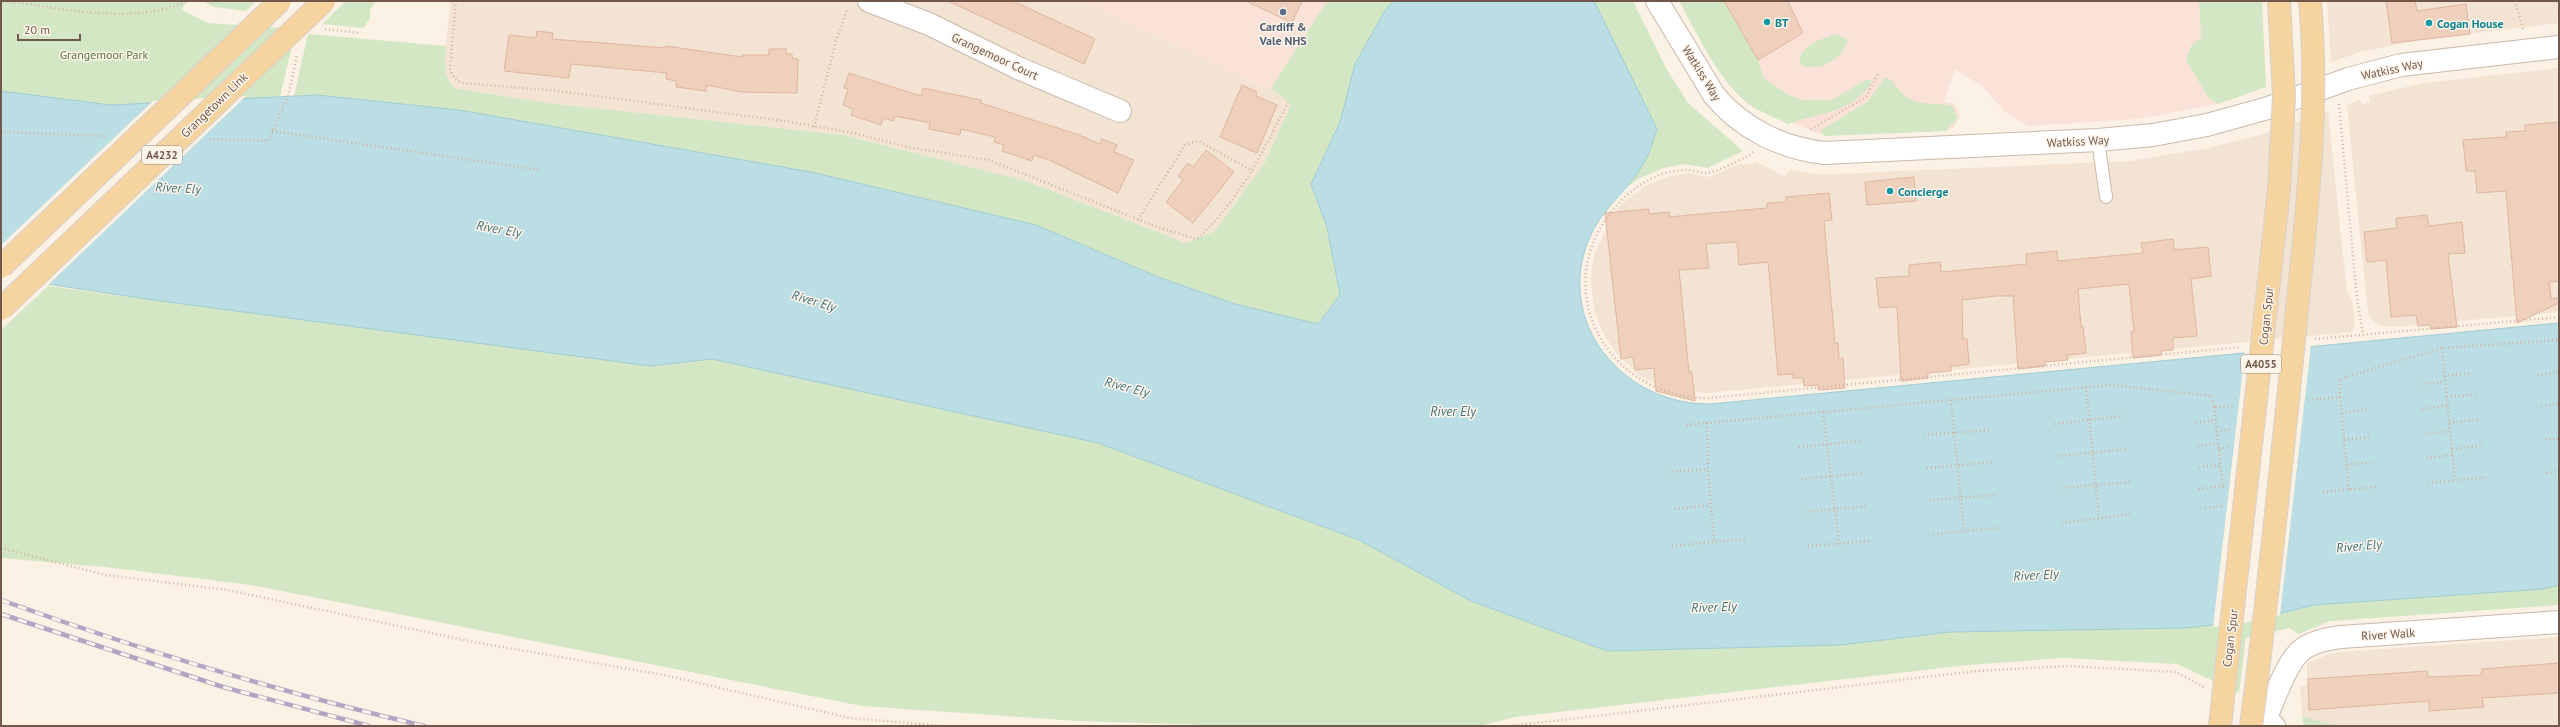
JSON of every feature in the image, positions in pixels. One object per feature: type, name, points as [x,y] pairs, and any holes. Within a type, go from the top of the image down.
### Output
[{"type":"main road","name":"A4232","points":[[1,267],[280,1]]},
{"type":"main road","name":"Grangetown Link","points":[[1,309],[324,1]]},
{"type":"main road","name":"Cogan Spur","points":[[2220,726],[2279,190],[2284,96],[2279,1]]},
{"type":"main road","name":"A4055","points":[[2263,725],[2272,553],[2309,191],[2313,96],[2310,1]]},
{"type":"street","name":"Grangemoor Court","points":[[869,1],[929,24],[1018,68],[1120,111]]},
{"type":"street","name":"Watkiss Way","points":[[1658,1],[1714,95],[1739,121],[1758,132],[1788,145],[1807,151],[1844,153],[2098,140],[2153,135],[2207,125],[2268,108],[2363,74],[2402,65],[2559,47]]},
{"type":"street","name":"River Walk","points":[[2263,725],[2292,660],[2302,649],[2311,644],[2341,637],[2559,622]]},
{"type":"lane","points":[[2098,140],[2106,196]]},
{"type":"path","points":[[7,1],[103,14],[164,10],[189,1]]},
{"type":"path","points":[[456,1],[450,69],[455,79],[462,83],[559,91],[814,127],[854,133],[908,147],[989,160],[1138,220],[1197,239],[1221,217],[1253,171],[1288,102]]},
{"type":"path","points":[[814,127],[836,41],[851,1]]},
{"type":"path","points":[[2515,1],[2523,29]]},
{"type":"path","points":[[288,96],[299,50]]},
{"type":"path","points":[[1808,130],[1866,97],[1879,72]]},
{"type":"path","points":[[2339,100],[2357,299],[2363,334]]},
{"type":"path","points":[[272,131],[540,170]]},
{"type":"path","points":[[1138,220],[1185,145],[1198,141],[1253,171]]},
{"type":"path","points":[[1753,151],[1750,155],[1708,173],[1693,170],[1675,170],[1652,178],[1623,198],[1596,237],[1589,254],[1586,279],[1586,291],[1595,327],[1613,357],[1637,379],[1648,385],[1668,393],[1708,398],[2246,346]]},
{"type":"path","points":[[2309,340],[2559,317]]},
{"type":"path","points":[[2349,490],[2339,380],[2442,348],[2559,340]]},
{"type":"path","points":[[2442,348],[2455,480]]},
{"type":"path","points":[[2538,375],[2559,372]]},
{"type":"path","points":[[2444,376],[2472,373]]},
{"type":"path","points":[[2421,384],[2445,382]]},
{"type":"path","points":[[1687,425],[2110,385],[2212,396],[2224,491]]},
{"type":"path","points":[[2086,387],[2099,518]]},
{"type":"path","points":[[2447,397],[2478,394]]},
{"type":"path","points":[[2301,400],[2340,397]]},
{"type":"path","points":[[1951,400],[1964,531]]},
{"type":"path","points":[[2541,406],[2559,404]]},
{"type":"path","points":[[2214,407],[2238,405]]},
{"type":"path","points":[[2422,408],[2447,406]]},
{"type":"path","points":[[2342,414],[2369,410]]},
{"type":"path","points":[[1823,412],[1839,544]]},
{"type":"path","points":[[2055,424],[2124,416]]},
{"type":"path","points":[[2449,423],[2480,419]]},
{"type":"path","points":[[2196,423],[2216,420]]},
{"type":"path","points":[[1707,423],[1708,469],[1714,541]]},
{"type":"path","points":[[2217,432],[2235,428]]},
{"type":"path","points":[[1924,435],[1991,430]]},
{"type":"path","points":[[2425,434],[2450,431]]},
{"type":"path","points":[[2344,440],[2371,437]]},
{"type":"path","points":[[2545,439],[2559,439]]},
{"type":"path","points":[[1799,447],[1861,441]]},
{"type":"path","points":[[2198,446],[2218,443]]},
{"type":"path","points":[[2452,449],[2484,445]]},
{"type":"path","points":[[2058,456],[2127,449]]},
{"type":"path","points":[[2427,458],[2453,455]]},
{"type":"path","points":[[1927,468],[1994,462]]},
{"type":"path","points":[[2346,465],[2374,462]]},
{"type":"path","points":[[2199,467],[2221,465]]},
{"type":"path","points":[[1668,472],[1708,469]]},
{"type":"path","points":[[2546,473],[2559,471]]},
{"type":"path","points":[[1801,479],[1865,473]]},
{"type":"path","points":[[2428,483],[2486,477]]},
{"type":"path","points":[[2061,488],[2131,482]]},
{"type":"path","points":[[2200,489],[2228,485]]},
{"type":"path","points":[[2323,492],[2377,487]]},
{"type":"path","points":[[1930,500],[1996,495]]},
{"type":"path","points":[[2224,498],[2225,506]]},
{"type":"path","points":[[1675,508],[1711,505]]},
{"type":"path","points":[[1805,512],[1867,506]]},
{"type":"path","points":[[2062,523],[2132,514]]},
{"type":"path","points":[[1933,534],[1998,528]]},
{"type":"path","points":[[1672,546],[1714,541],[1744,540]]},
{"type":"path","points":[[1808,546],[1869,541]]},
{"type":"path","points":[[1,548],[106,575],[235,592],[474,642],[664,676],[850,718],[944,726]]},
{"type":"path","points":[[1510,726],[1977,671],[2068,666],[2176,672],[2208,689]]},
{"type":"shaded area","points":[[451,1],[1081,1],[1281,95],[1291,105],[1264,164],[1215,231],[1186,243],[1026,181],[843,135],[548,103],[454,88],[443,68]]},
{"type":"shaded area","points":[[1081,1],[1327,1],[1270,90]]},
{"type":"shaded area","points":[[1684,1],[2199,1],[2201,37],[2191,46],[2194,75],[2203,85],[2208,97],[2218,104],[2138,119],[2028,126],[2005,112],[1982,86],[1955,69],[1944,102],[1953,103],[1958,110],[1960,117],[1953,128],[1817,133],[1749,105],[1724,75]]},
{"type":"shaded area","points":[[2327,1],[2559,1],[2559,23],[2423,39],[2360,52],[2331,62]]},
{"type":"shaded area","points":[[2559,68],[2559,312],[2391,327],[2378,325],[2369,316],[2367,304],[2347,106],[2360,99],[2362,104],[2370,102],[2369,96],[2423,83]]},
{"type":"shaded area","points":[[2328,111],[2347,293],[2352,300],[2355,324],[2352,332],[1707,393],[1663,388],[1639,375],[1616,353],[1603,333],[1594,309],[1591,281],[1592,267],[1595,253],[1611,218],[1623,203],[1645,186],[1670,176],[1689,173],[1709,177],[1742,163],[1743,165],[1753,164],[1755,161],[1784,176],[1791,170],[1814,174],[1835,174],[2130,161],[2209,148],[2260,135]]},
{"type":"shaded area","points":[[2559,637],[2559,726],[2337,726],[2302,716],[2300,686],[2307,685],[2307,664],[2324,656],[2338,652]]},
{"type":"green space","name":"Grangemoor Park","points":[[1,1],[186,1],[182,10],[208,23],[296,29],[280,97],[136,110],[1,96]]},
{"type":"green space","points":[[203,1],[256,1],[246,11],[214,7]]},
{"type":"green space","points":[[346,1],[376,1],[370,10],[370,19],[363,28],[322,24]]},
{"type":"green space","points":[[1327,1],[1393,1],[1384,12],[1355,64],[1340,122],[1311,184],[1327,227],[1340,295],[1318,324],[1235,304],[1158,277],[1036,225],[811,172],[459,110],[317,95],[294,96],[308,34],[446,46],[445,68],[450,83],[454,88],[548,103],[843,135],[1026,181],[1186,243],[1215,231],[1264,164],[1291,105],[1281,95],[1270,90]]},
{"type":"green space","points":[[1594,1],[1633,1],[1667,70],[1688,103],[1743,151],[1708,168],[1685,164],[1663,168],[1640,178],[1627,187],[1644,163],[1657,129]]},
{"type":"green space","points":[[1679,1],[1724,1],[1758,60],[1763,77],[1790,96],[1805,100],[1832,100],[1867,79],[1871,80],[1871,85],[1862,95],[1843,107],[1788,124],[1755,108],[1734,91],[1708,54]]},
{"type":"green space","points":[[2199,1],[2262,1],[2266,87],[2218,104],[2208,97],[2186,60],[2191,46],[2201,37]]},
{"type":"green space","points":[[1838,34],[1847,40],[1845,47],[1836,58],[1822,66],[1807,67],[1800,64],[1802,53],[1812,44],[1819,40]]},
{"type":"green space","points":[[1885,78],[1891,80],[1903,94],[1914,101],[1952,106],[1958,118],[1946,131],[1826,136],[1822,134],[1821,130],[1867,102]]},
{"type":"green space","points":[[48,286],[650,366],[712,359],[1098,443],[1359,540],[1471,601],[1607,651],[1841,645],[1950,632],[2186,628],[2249,621],[2314,605],[2543,589],[2559,585],[2559,605],[2330,621],[2299,634],[2289,628],[2246,638],[2239,693],[2177,664],[2064,658],[1968,665],[1515,717],[1480,726],[1236,726],[1078,721],[862,706],[251,585],[105,567],[1,558],[1,330]]},
{"type":"green space","points":[[2302,716],[2337,726],[2304,726]]},
{"type":"water","name":"River Ely","points":[[1393,1],[1594,1],[1657,129],[1650,151],[1638,173],[1600,218],[1589,239],[1581,270],[1581,300],[1589,328],[1604,353],[1625,374],[1650,390],[1679,401],[1710,404],[2559,323],[2559,585],[2543,589],[2314,605],[2249,621],[2186,628],[1950,632],[1841,645],[1607,651],[1471,601],[1359,540],[1098,443],[712,359],[650,366],[153,300],[1,277],[1,91],[110,105],[317,95],[459,110],[811,172],[1036,225],[1158,277],[1235,304],[1318,324],[1340,295],[1327,227],[1311,184],[1340,122],[1355,64],[1384,12]]},
{"type":"pier","points":[[246,96],[47,286],[1,279],[1,245],[153,101]]},
{"type":"pier","points":[[2311,345],[2280,615],[2249,622],[2213,627],[2245,351]]},
{"type":"building","points":[[948,1],[1013,1],[1095,39],[1084,64]]},
{"type":"building","name":"Cardiff & Vale NHS","points":[[1246,1],[1302,1],[1292,23]]},
{"type":"building","name":"BT","points":[[1724,1],[1788,1],[1803,33],[1758,60]]},
{"type":"building","name":"Cogan House","points":[[2386,1],[2415,1],[2417,11],[2466,4],[2470,34],[2392,43]]},
{"type":"building","points":[[537,31],[553,33],[552,39],[666,48],[666,46],[742,57],[742,55],[769,55],[769,49],[786,49],[786,54],[792,54],[792,58],[798,59],[797,93],[741,92],[707,85],[706,91],[676,87],[676,81],[666,79],[667,73],[571,64],[569,78],[504,71],[509,35],[536,38]]},
{"type":"building","points":[[849,73],[921,96],[923,88],[981,100],[981,103],[1079,135],[1100,144],[1102,139],[1117,145],[1114,152],[1134,160],[1118,193],[1049,160],[1034,155],[1032,161],[1002,151],[1004,145],[994,142],[995,137],[961,129],[960,135],[929,129],[930,123],[895,116],[893,121],[883,118],[881,125],[851,115],[853,109],[843,105],[848,89],[844,88]]},
{"type":"building","points":[[1242,85],[1257,92],[1256,96],[1277,105],[1257,153],[1220,137]]},
{"type":"building","points":[[2559,122],[2559,281],[2549,282],[2551,299],[2559,298],[2559,303],[2517,323],[2506,191],[2477,193],[2475,171],[2466,171],[2463,140],[2506,137],[2506,132],[2525,131],[2525,125]]},
{"type":"building","points":[[1206,150],[1234,172],[1193,223],[1166,202],[1183,180],[1178,176],[1188,163],[1193,167]]},
{"type":"building","name":"Concierge","points":[[1914,177],[1916,201],[1867,205],[1865,182]]},
{"type":"building","points":[[1829,193],[1832,220],[1824,221],[1835,343],[1838,343],[1839,359],[1843,358],[1845,388],[1818,390],[1818,385],[1804,386],[1803,378],[1793,378],[1793,374],[1778,375],[1768,262],[1739,265],[1737,242],[1706,244],[1709,268],[1679,270],[1689,372],[1692,372],[1695,401],[1656,391],[1654,368],[1635,370],[1633,357],[1621,359],[1605,213],[1649,209],[1649,214],[1669,212],[1669,217],[1767,208],[1767,203],[1786,202],[1786,197]]},
{"type":"building","points":[[2427,215],[2429,226],[2462,222],[2465,253],[2448,254],[2457,327],[2430,329],[2430,325],[2418,326],[2416,315],[2391,317],[2386,260],[2367,262],[2364,232],[2397,228],[2396,218]]},
{"type":"building","points":[[2173,239],[2174,250],[2208,247],[2211,276],[2191,279],[2197,336],[2173,338],[2173,350],[2161,351],[2161,355],[2133,358],[2131,332],[2134,332],[2129,284],[2078,289],[2081,327],[2083,327],[2086,353],[2067,355],[2068,360],[2045,362],[2045,366],[2018,369],[2013,296],[1996,296],[1962,300],[1963,339],[1967,339],[1969,364],[1951,366],[1951,371],[1928,373],[1928,378],[1901,381],[1897,307],[1879,308],[1876,278],[1909,276],[1909,265],[1940,262],[1941,272],[2027,264],[2026,254],[2057,251],[2058,261],[2143,253],[2141,243]]},
{"type":"building","points":[[2559,663],[2559,693],[2482,698],[2484,707],[2429,711],[2429,701],[2309,710],[2308,679],[2427,671],[2428,677],[2481,675],[2482,669]]},
{"type":"railway","points":[[1,600],[105,636],[211,669],[317,699],[424,726]]},
{"type":"railway","points":[[1,614],[223,687],[369,726]]},
{"type":"place","name":"Cardiff & Vale NHS","points":[[1283,12]]},
{"type":"place","name":"BT","points":[[1767,22]]},
{"type":"place","name":"Cogan House","points":[[2429,23]]},
{"type":"place","name":"Concierge","points":[[1890,191]]}]
